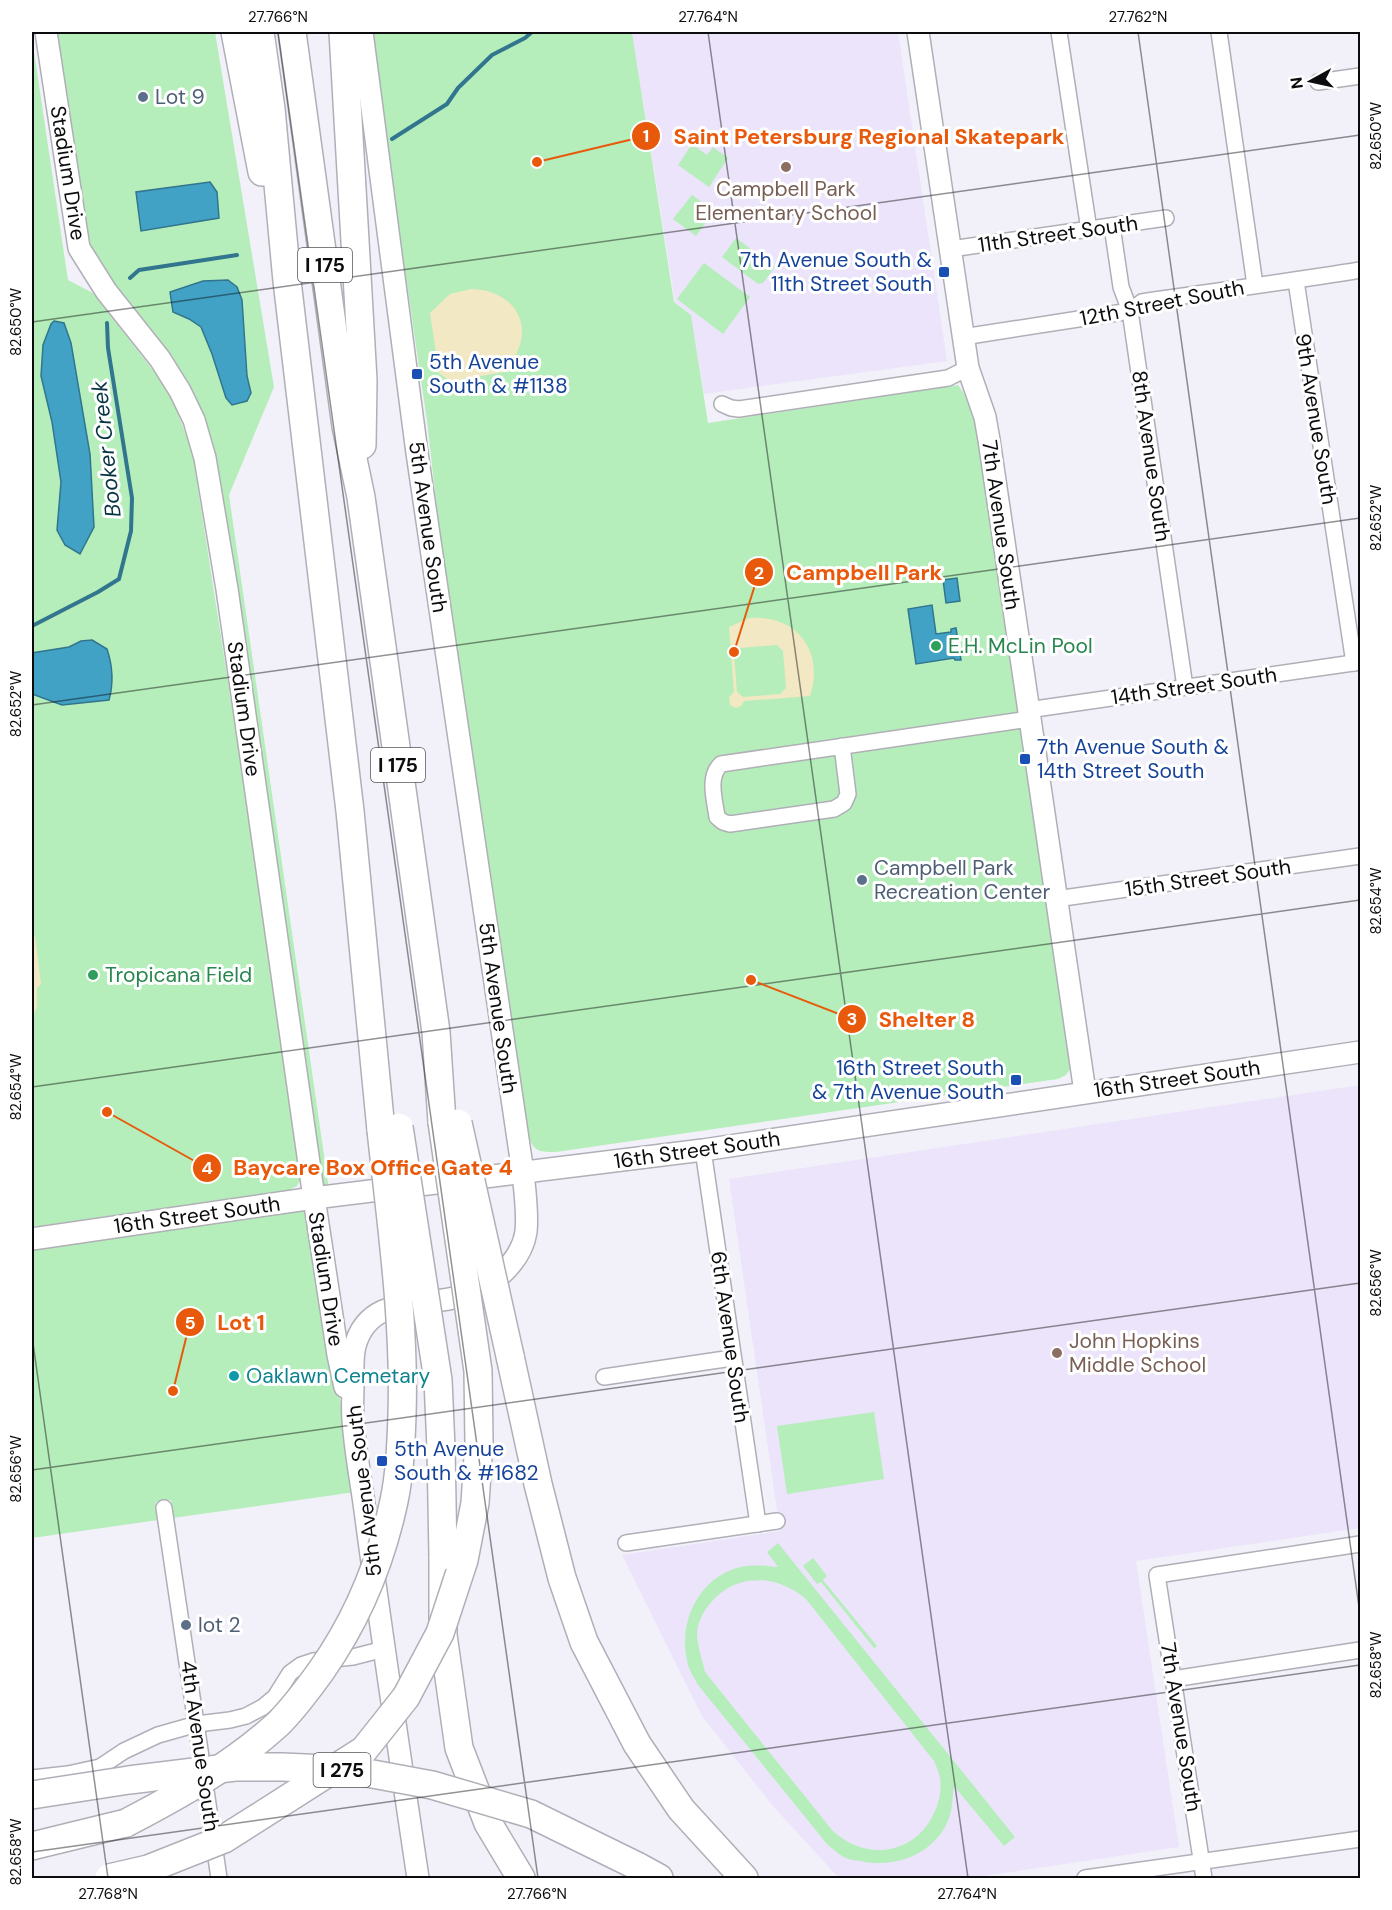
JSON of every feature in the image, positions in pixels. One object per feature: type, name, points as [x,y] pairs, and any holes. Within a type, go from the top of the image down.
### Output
[{"type":"highway","points":[[235,32],[256,145],[287,280]]},
{"type":"highway","name":"I 175","points":[[261,32],[271,109],[287,280],[390,1129]]},
{"type":"highway","name":"I 175","points":[[292,32],[346,426],[361,497],[450,1120]]},
{"type":"highway","points":[[343,32],[363,380],[361,497]]},
{"type":"highway","points":[[450,1120],[510,1356],[538,1484],[562,1578],[584,1642],[637,1744],[681,1809],[744,1878]]},
{"type":"highway","points":[[109,1878],[148,1869],[224,1839],[364,1750],[406,1697],[440,1633],[464,1560],[475,1503],[479,1442],[478,1371],[450,1120]]},
{"type":"highway","points":[[390,1129],[438,1380],[443,1635],[459,1748],[488,1823],[521,1878]]},
{"type":"highway","points":[[32,1846],[126,1823],[183,1793],[241,1754],[279,1723],[303,1695],[331,1657],[352,1621],[367,1589],[394,1500],[401,1443],[401,1328],[390,1129]]},
{"type":"highway","name":"I 275","points":[[32,1795],[235,1767],[351,1770],[432,1785],[531,1814],[648,1872]]},
{"type":"street","name":"Stadium Drive","points":[[46,32],[79,248],[106,291],[160,359],[180,391],[194,420],[205,458],[227,589],[338,1355],[353,1420]]},
{"type":"street","name":"5th Avenue South","points":[[362,32],[417,453],[523,1173],[526,1219],[525,1233],[516,1258],[507,1270],[476,1291],[460,1297],[391,1307],[376,1314],[366,1324],[356,1344],[353,1357],[353,1420],[418,1878]]},
{"type":"street","name":"7th Avenue South","points":[[918,32],[968,368],[985,417],[1085,1092]]},
{"type":"street","points":[[1059,32],[1089,230]]},
{"type":"street","points":[[1219,32],[1255,285]]},
{"type":"street","points":[[1318,82],[1360,76]]},
{"type":"street","name":"11th Street South","points":[[951,249],[1166,218]]},
{"type":"street","name":"8th Avenue South","points":[[1112,226],[1121,287],[1130,311],[1185,687]]},
{"type":"street","name":"12th Street South","points":[[963,337],[1130,311],[1142,302],[1360,270]]},
{"type":"street","name":"9th Avenue South","points":[[1296,281],[1357,663]]},
{"type":"street","points":[[722,404],[739,409],[774,404],[948,378],[968,368]]},
{"type":"street","name":"14th Street South","points":[[842,746],[848,794],[844,803],[834,809],[730,824],[717,818],[712,778],[715,770],[721,764],[1029,715],[1185,687],[1357,663]]},
{"type":"street","name":"15th Street South","points":[[1056,899],[1360,856]]},
{"type":"street","name":"16th Street South","points":[[32,1239],[314,1198],[703,1150],[1360,1052]]},
{"type":"street","name":"6th Avenue South","points":[[703,1150],[758,1524]]},
{"type":"street","points":[[604,1377],[732,1358]]},
{"type":"street","name":"4th Avenue South","points":[[164,1508],[219,1878]]},
{"type":"street","points":[[626,1543],[777,1521]]},
{"type":"street","name":"7th Avenue South","points":[[1204,1878],[1157,1575],[1360,1544]]},
{"type":"street","points":[[32,1778],[68,1774],[100,1767],[124,1751],[158,1735],[196,1724],[246,1716],[275,1697],[290,1673],[301,1665],[313,1661],[353,1657],[384,1649]]},
{"type":"street","points":[[1173,1679],[1360,1650]]},
{"type":"street","points":[[1085,1878],[1360,1839]]},
{"type":"shaded area","name":"Campbell Park Elementary School","points":[[632,32],[898,32],[947,361],[704,394],[691,315],[675,302]]},
{"type":"shaded area","name":"John Hopkins Middle School","points":[[1360,1085],[1360,1528],[1136,1561],[1179,1847],[970,1878],[839,1878],[772,1805],[702,1716],[622,1555],[780,1531],[729,1179]]},
{"type":"green space","points":[[53,32],[215,32],[274,387],[229,495],[329,1190],[320,1191],[212,457],[87,245]],"holes":[[[169,188],[141,230],[137,192]],[[242,300],[247,376],[251,393],[212,354],[201,327],[173,312]]]},
{"type":"green space","points":[[370,32],[632,32],[674,302],[691,315],[708,423],[958,385],[972,412],[979,442],[1072,1066],[1066,1075],[1058,1079],[556,1152],[540,1151],[531,1143],[527,1131],[441,545],[427,421]]},
{"type":"green space","points":[[32,38],[68,280],[93,293],[159,378],[171,396],[192,450],[302,1176],[297,1186],[289,1190],[32,1227]]},
{"type":"green space","points":[[692,144],[707,155],[713,147],[728,158],[709,187],[678,165]]},
{"type":"green space","points":[[692,195],[714,211],[696,236],[673,219]]},
{"type":"green space","points":[[736,238],[775,267],[763,283],[758,284],[722,257]]},
{"type":"green space","points":[[704,263],[750,297],[723,334],[677,299]]},
{"type":"green space","points":[[307,1206],[330,1356],[345,1421],[355,1492],[173,1518],[171,1500],[156,1502],[158,1520],[32,1538],[32,1246]]},
{"type":"green space","points":[[874,1412],[884,1479],[787,1494],[777,1426]]},
{"type":"green space","points":[[778,1543],[1015,1837],[1004,1846],[954,1786],[948,1822],[938,1837],[919,1853],[896,1861],[872,1863],[848,1859],[827,1844],[698,1685],[688,1663],[685,1645],[686,1630],[695,1602],[714,1580],[727,1572],[755,1565],[778,1567],[767,1552]],"holes":[[[761,1580],[785,1586],[806,1599],[934,1761],[941,1783],[937,1806],[924,1829],[901,1846],[887,1850],[873,1850],[845,1840],[832,1830],[705,1672],[697,1636],[705,1610],[726,1589],[747,1581]]]},
{"type":"green space","points":[[813,1558],[827,1576],[823,1580],[877,1646],[874,1648],[821,1582],[817,1584],[803,1566]]},
{"type":"sand","points":[[471,289],[490,292],[513,307],[521,324],[520,344],[505,372],[450,381],[439,373],[430,313],[450,294]]},
{"type":"sand","points":[[749,618],[766,618],[793,629],[810,650],[814,680],[810,696],[744,701],[736,708],[730,705],[729,697],[734,692],[729,627]],"holes":[[[777,645],[783,651],[786,688],[780,694],[743,697],[737,692],[734,655],[740,648]]]},
{"type":"sand","points":[[32,934],[35,936],[41,984],[37,988],[37,1007],[32,1018],[32,983],[34,981]]},
{"type":"water","points":[[210,182],[217,192],[219,218],[141,231],[136,192]]},
{"type":"water","points":[[228,280],[237,287],[242,300],[247,376],[251,393],[247,401],[232,405],[226,398],[201,327],[173,312],[170,292],[203,281]]},
{"type":"water","points":[[54,321],[64,323],[71,343],[90,454],[94,527],[80,554],[65,545],[57,530],[61,482],[52,422],[41,376],[43,345]]},
{"type":"water","points":[[957,578],[960,601],[946,603],[943,580]]},
{"type":"water","name":"E.H. McLin Pool","points":[[932,605],[936,634],[951,632],[951,629],[956,628],[961,660],[954,658],[916,664],[908,609]]},
{"type":"water","points":[[92,640],[107,649],[109,656],[112,681],[109,700],[62,705],[32,694],[32,653],[69,647],[81,641]]},
{"type":"waterway","name":"Booker Creek","points":[[392,139],[447,104],[458,88],[492,55],[532,32]]},
{"type":"waterway","name":"Booker Creek","points":[[130,278],[139,270],[237,255]]},
{"type":"waterway","name":"Booker Creek","points":[[32,626],[119,579],[131,531],[132,498],[108,348],[107,323]]},
{"type":"place","name":"Lot 9","points":[[143,97]]},
{"type":"place","name":"Saint Petersburg Regional Skatepark","points":[[537,162]]},
{"type":"place","name":"Campbell Park Elementary School","points":[[786,167]]},
{"type":"place","name":"7th Avenue South & 11th Street South","points":[[944,272]]},
{"type":"place","name":"5th Avenue South & #1138","points":[[417,374]]},
{"type":"place","name":"E.H. McLin Pool","points":[[936,646]]},
{"type":"place","name":"Campbell Park","points":[[734,652]]},
{"type":"place","name":"7th Avenue South & 14th Street South","points":[[1025,759]]},
{"type":"place","name":"Campbell Park Recreation Center","points":[[862,880]]},
{"type":"place","name":"Tropicana Field","points":[[93,975]]},
{"type":"place","name":"Shelter 8","points":[[751,980]]},
{"type":"place","name":"16th Street South & 7th Avenue South","points":[[1016,1080]]},
{"type":"place","name":"Baycare Box Office Gate 4","points":[[107,1112]]},
{"type":"place","name":"John Hopkins Middle School","points":[[1057,1353]]},
{"type":"place","name":"Oaklawn Cemetary","points":[[234,1376]]},
{"type":"place","name":"Lot 1","points":[[173,1391]]},
{"type":"place","name":"5th Avenue South & #1682","points":[[382,1461]]},
{"type":"place","name":"lot 2","points":[[186,1625]]}]
